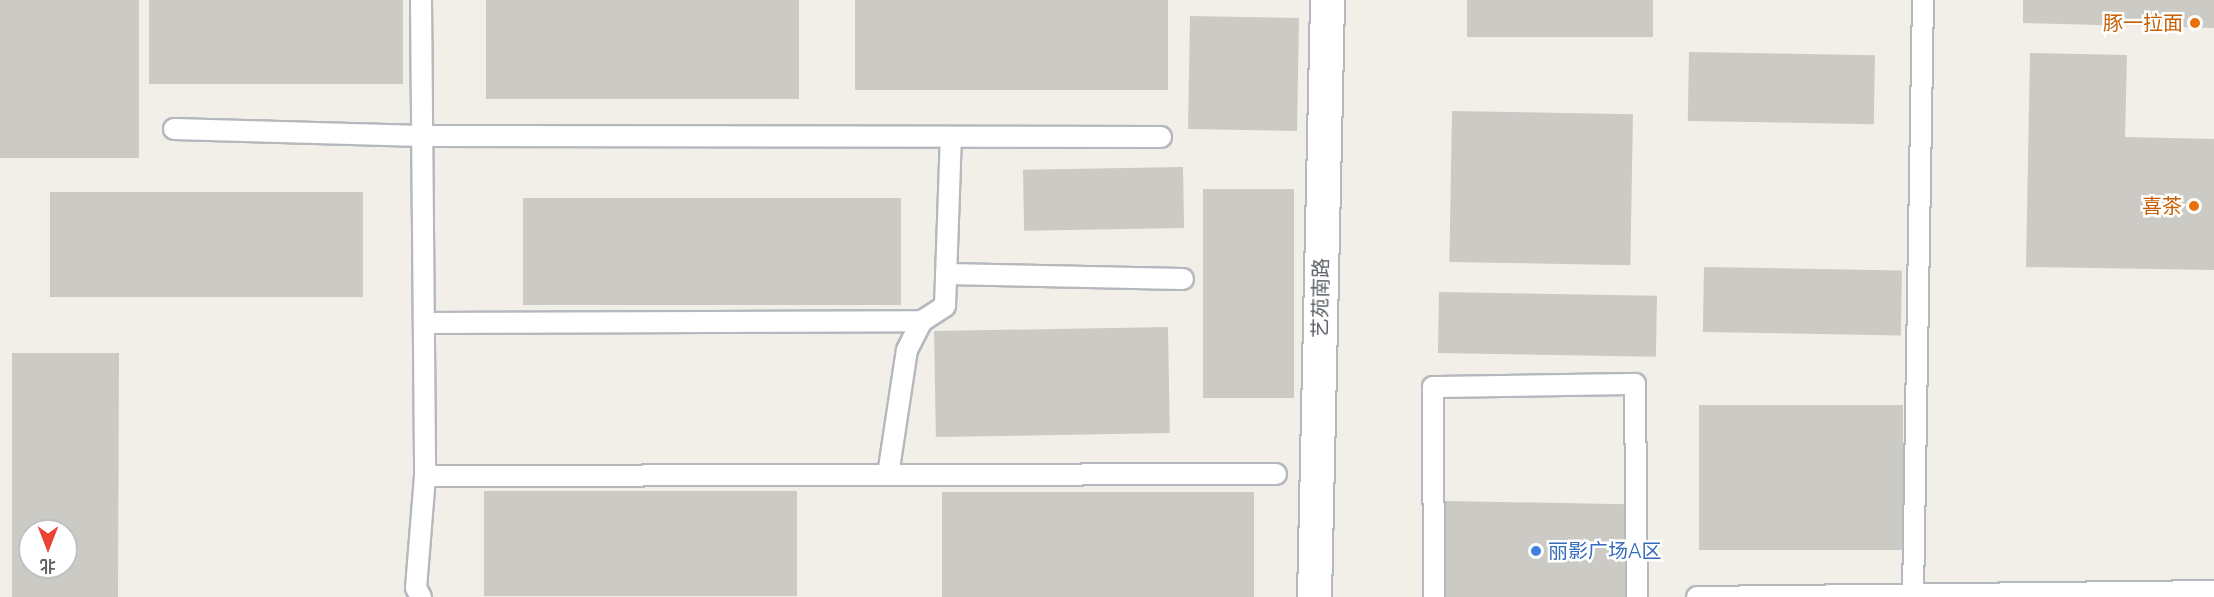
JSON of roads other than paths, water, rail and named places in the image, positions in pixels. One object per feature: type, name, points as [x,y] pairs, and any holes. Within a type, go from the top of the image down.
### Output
[{"type":"street","name":"艺苑南路","points":[[1314,597],[1327,0]]},
{"type":"lane","points":[[421,0],[425,476],[416,588],[421,597]]},
{"type":"lane","points":[[1913,595],[1923,0]]},
{"type":"lane","points":[[174,129],[422,136],[1161,137]]},
{"type":"lane","points":[[888,475],[907,350],[922,321],[945,306],[951,137]]},
{"type":"lane","points":[[946,274],[1183,279]]},
{"type":"lane","points":[[424,323],[922,321]]},
{"type":"lane","points":[[1434,597],[1433,387],[1635,384],[1637,597]]},
{"type":"lane","points":[[425,476],[1276,474]]},
{"type":"lane","points":[[1697,597],[2214,591]]},
{"type":"place","name":"豚一拉面","points":[[2195,23]]},
{"type":"place","name":"喜茶","points":[[2194,206]]},
{"type":"place","name":"丽影广场A区","points":[[1536,551]]}]
